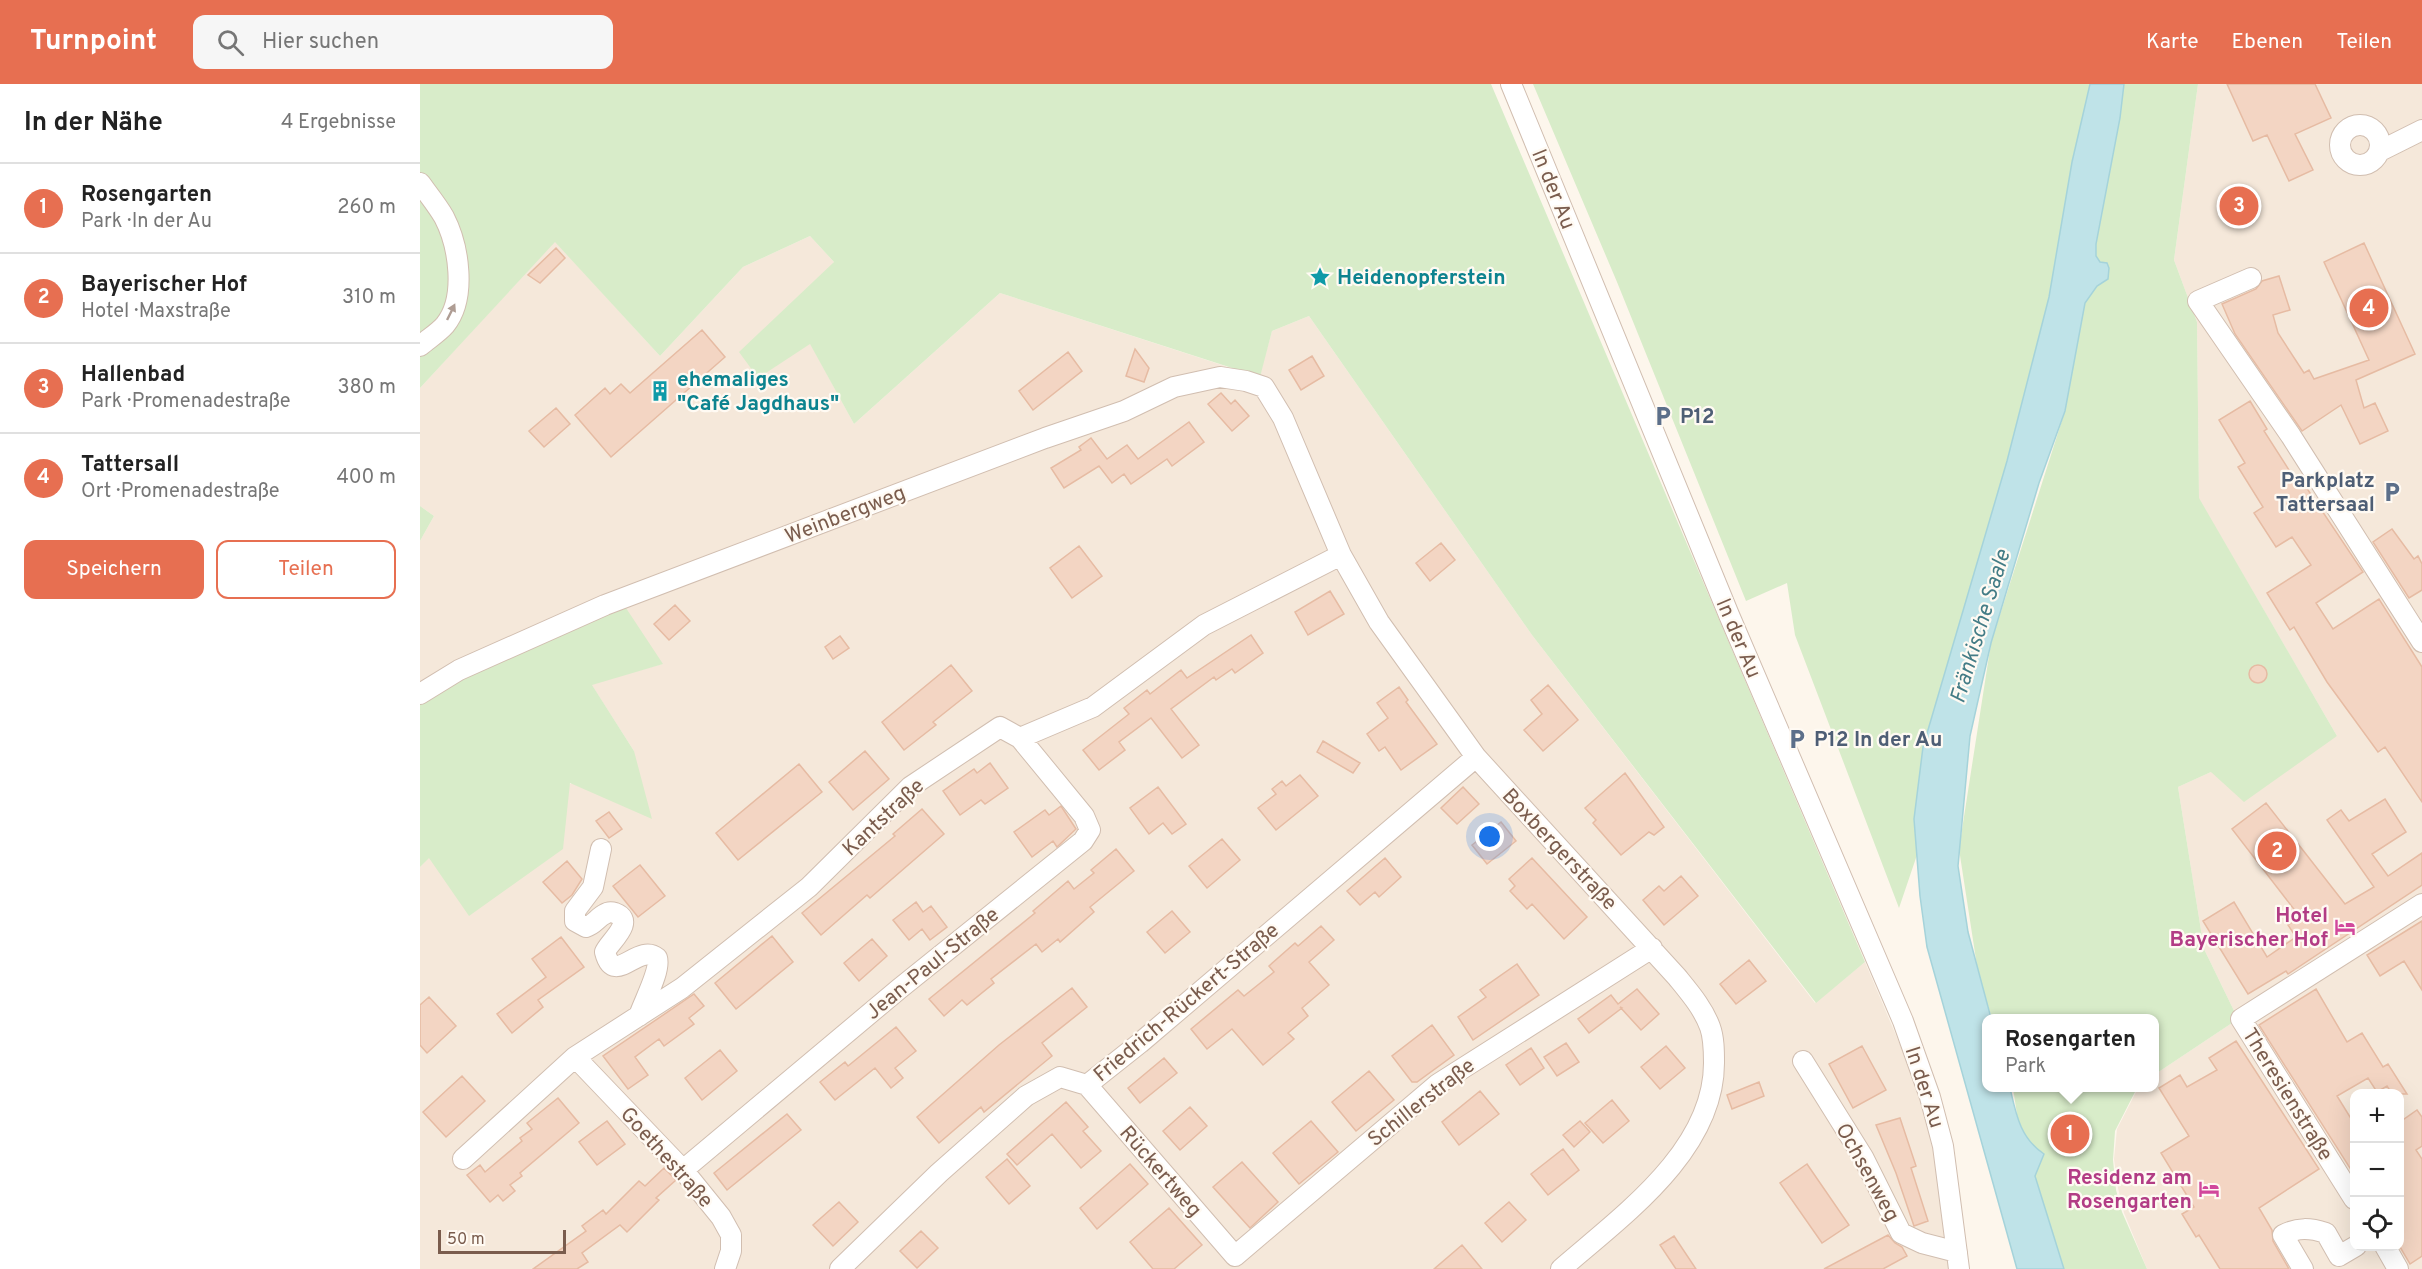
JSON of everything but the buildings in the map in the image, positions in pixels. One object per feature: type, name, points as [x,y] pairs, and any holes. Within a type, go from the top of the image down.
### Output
[{"type":"street","name":"In der Au","points":[[1511,84],[1903,1021],[1930,1097],[1943,1146],[1958,1260]]},
{"type":"street","points":[[2380,151],[2422,130]]},
{"type":"street","points":[[420,183],[444,218],[453,242],[458,288],[455,305],[445,324],[420,346]]},
{"type":"street","points":[[2251,278],[2198,300],[2291,436],[2422,642]]},
{"type":"street","name":"Weinbergweg","points":[[420,694],[459,670],[605,605],[1045,438],[1124,411],[1174,387],[1221,377],[1246,381],[1263,387],[1273,401]]},
{"type":"street","name":"Boxbergerstraße","points":[[1273,401],[1283,418],[1341,555],[1380,622],[1476,757],[1652,948],[1702,1009],[1711,1029],[1714,1050],[1712,1093],[1703,1118],[1688,1142],[1631,1209],[1561,1269]]},
{"type":"street","points":[[1020,738],[1093,707],[1204,625],[1341,555]]},
{"type":"street","name":"Kantstraße","points":[[463,1159],[575,1057],[682,988],[809,887],[910,787],[1000,727],[1020,738]]},
{"type":"street","name":"Jean-Paul-Straße","points":[[683,1170],[899,989],[1083,841],[1090,830],[1084,816],[1020,738]]},
{"type":"street","name":"Friedrich-Rückert-Straße","points":[[840,1269],[939,1173],[1026,1096],[1060,1077],[1087,1085],[1140,1043],[1476,757]]},
{"type":"street","points":[[601,849],[593,887],[575,911],[575,921],[586,927],[592,926],[605,914],[614,912],[617,914],[622,923],[618,935],[607,946],[605,952],[612,964],[618,967],[645,953],[657,958],[658,972],[648,990],[639,1016]]},
{"type":"street","name":"Theresienstraße","points":[[2354,1197],[2241,1019],[2422,904]]},
{"type":"street","name":"Schillerstraße","points":[[1235,1256],[1438,1084],[1652,948]]},
{"type":"street","name":"Goethestraße","points":[[575,1057],[683,1170],[721,1217],[731,1235],[731,1251],[725,1269]]},
{"type":"street","name":"Ochsenweg","points":[[1803,1061],[1863,1157],[1902,1233],[1958,1260]]},
{"type":"street","name":"Rückertweg","points":[[1087,1085],[1235,1256]]},
{"type":"street","points":[[2303,1269],[2283,1235],[2293,1230],[2311,1229],[2326,1233],[2347,1257]]},
{"type":"street","points":[[2388,1251],[2398,1269]]},
{"type":"shaded area","points":[[2198,84],[2422,84],[2422,1269],[2147,1269],[2124,1213],[2114,1159],[2117,1129],[2136,1092],[2159,1092],[2159,1072],[2238,1019],[2204,949],[2178,787],[2211,772],[2337,736],[2199,499],[2197,322],[2174,260]]},
{"type":"shaded area","points":[[810,236],[834,262],[758,377],[810,343],[854,424],[1000,293],[1259,377],[1272,331],[1309,316],[1532,635],[1815,1003],[1865,962],[1928,1111],[1953,1269],[420,1269],[420,867],[429,857],[634,751],[591,684],[662,664],[420,688],[420,541],[434,516],[420,506],[420,388],[555,241],[660,356],[743,267]]},
{"type":"green space","points":[[420,84],[1491,84],[1865,962],[1816,1003],[1532,635],[1309,316],[1272,331],[1260,377],[1000,293],[854,424],[810,344],[758,378],[739,352],[834,262],[810,236],[743,267],[660,356],[555,242],[420,388]]},
{"type":"green space","points":[[1533,84],[2090,84],[2072,162],[2049,297],[2007,461],[1923,747],[1914,819],[1917,855],[1899,908],[1795,635],[1787,583],[1746,601],[1617,282]]},
{"type":"green space","points":[[2117,84],[2198,84],[2174,260],[2197,322],[2199,498],[2337,736],[2244,802],[2211,772],[2178,787],[2204,949],[2238,1019],[2159,1072],[2159,1014],[1991,1014],[1979,979],[1959,849],[1991,643],[2065,411]]},
{"type":"green space","points":[[420,506],[434,516],[420,541]]},
{"type":"green space","points":[[626,608],[663,664],[592,685],[634,751],[652,819],[570,783],[563,849],[469,916],[429,858],[420,867],[420,688]]},
{"type":"green space","points":[[2014,1092],[2135,1092],[2115,1131],[2113,1160],[2116,1190],[2122,1212],[2147,1269],[2064,1269],[2035,1176],[2034,1147],[2018,1121]]},
{"type":"water","name":"Fränkische Saale","points":[[2090,84],[2124,84],[2120,118],[2096,244],[2096,256],[2100,262],[2107,263],[2109,268],[2108,279],[2097,286],[2085,303],[2065,411],[2039,483],[1991,643],[1970,736],[1958,866],[1968,932],[1990,1014],[1982,1014],[1982,1092],[2011,1092],[2024,1133],[2029,1141],[2044,1154],[2035,1176],[2064,1269],[2017,1269],[1927,947],[1920,896],[1914,819],[1923,747],[2007,461],[2049,297],[2072,162]]},
{"type":"place","name":"Hallenbad","points":[[2239,206]]},
{"type":"place","name":"Heidenopferstein","points":[[1320,277]]},
{"type":"place","name":"Tattersall","points":[[2369,308]]},
{"type":"place","name":"ehemaliges \"Café Jagdhaus\"","points":[[660,391]]},
{"type":"place","name":"P12","points":[[1663,416]]},
{"type":"place","name":"Parkplatz Tattersaal","points":[[2392,492]]},
{"type":"place","name":"P12 In der Au","points":[[1797,739]]},
{"type":"place","name":"Bayerischer Hof","points":[[2277,851]]},
{"type":"place","name":"Hotel Bayerischer Hof","points":[[2345,927]]},
{"type":"place","name":"Rosengarten","points":[[2070,1134]]},
{"type":"place","name":"Residenz am Rosengarten","points":[[2209,1189]]}]
